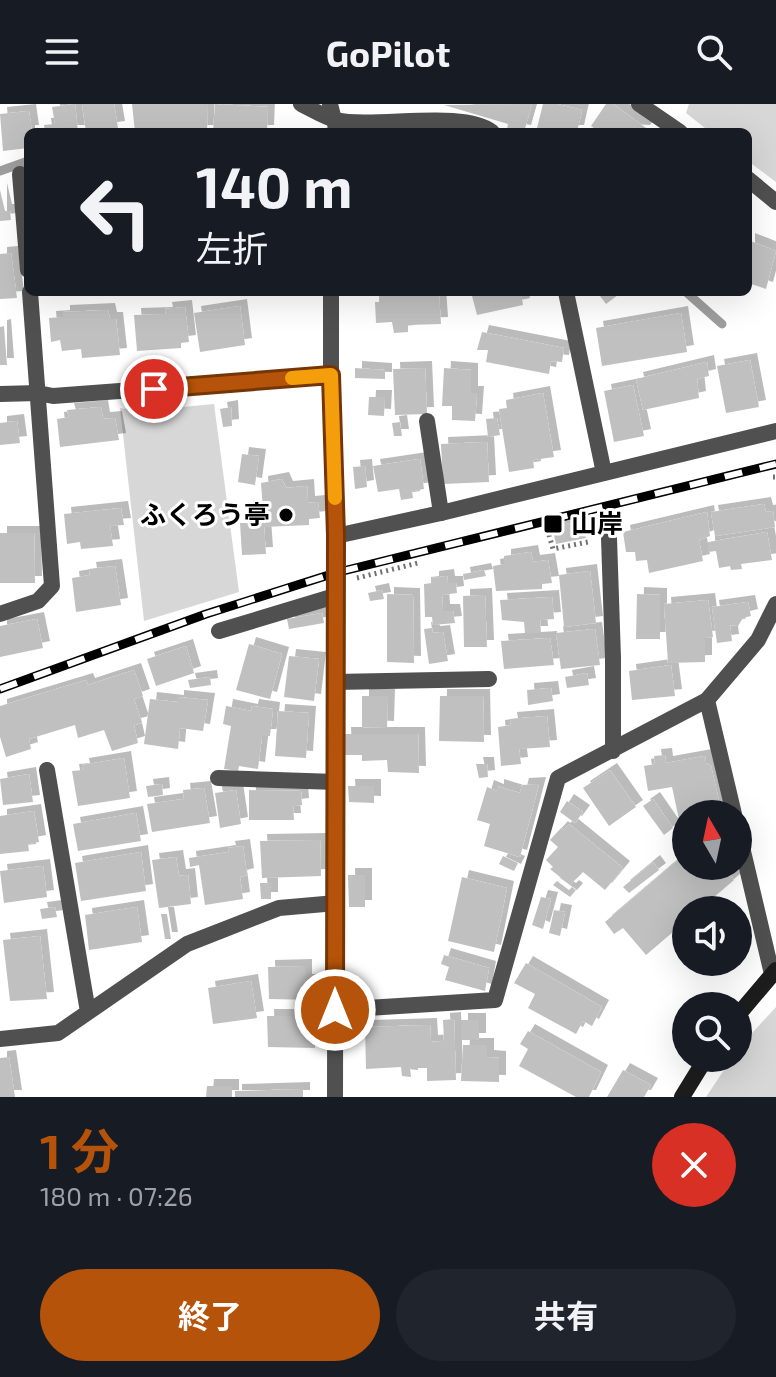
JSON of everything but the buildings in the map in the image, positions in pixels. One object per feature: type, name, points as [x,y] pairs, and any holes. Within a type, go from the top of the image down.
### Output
[{"type":"street","points":[[301,104],[334,119],[358,122],[446,121],[487,128]]},
{"type":"street","points":[[639,104],[674,128]]},
{"type":"street","points":[[20,174],[24,222]]},
{"type":"street","points":[[752,182],[776,202]]},
{"type":"street","points":[[0,614],[38,601],[52,586],[30,296]]},
{"type":"street","points":[[331,296],[336,536],[335,1097]]},
{"type":"street","points":[[567,296],[604,473]]},
{"type":"street","points":[[0,394],[38,393],[53,396],[331,375]]},
{"type":"street","points":[[427,421],[441,513]]},
{"type":"street","points":[[336,536],[776,431]]},
{"type":"street","points":[[609,538],[613,751]]},
{"type":"street","points":[[219,631],[335,590]]},
{"type":"street","points":[[335,1010],[495,1000],[558,778],[707,700],[758,640],[776,604]]},
{"type":"street","points":[[758,640],[776,640]]},
{"type":"street","points":[[335,682],[489,679]]},
{"type":"street","points":[[707,700],[731,800]]},
{"type":"street","points":[[47,770],[88,1012]]},
{"type":"street","points":[[218,778],[336,782]]},
{"type":"street","points":[[751,880],[774,972],[752,998]]},
{"type":"street","points":[[0,1039],[58,1033],[187,944],[279,908],[336,903]]},
{"type":"street","points":[[682,1097],[697,1072]]},
{"type":"path","points":[[549,535],[553,549],[609,538]]},
{"type":"path","points":[[335,590],[418,563]]},
{"type":"shaded area","points":[[689,104],[776,104],[776,182],[752,164],[752,128],[705,128],[686,113]]},
{"type":"shaded area","points":[[214,404],[239,592],[144,621],[120,408],[140,411]]},
{"type":"shaded area","points":[[776,1007],[776,1097],[706,1097],[723,1072],[752,1072],[752,1034]]},
{"type":"waterway","points":[[0,171],[24,162]]},
{"type":"waterway","points":[[690,296],[722,324]]},
{"type":"railway","points":[[0,689],[206,614],[335,573],[776,464]]},
{"type":"slow traffic","points":[[292,378],[331,375],[335,498]]},
{"type":"place","name":"ふくろう亭","points":[[286,515]]},
{"type":"place","name":"山岸","points":[[553,524]]},
{"type":"route","points":[[154,389],[331,375],[336,536],[335,1010]]}]
